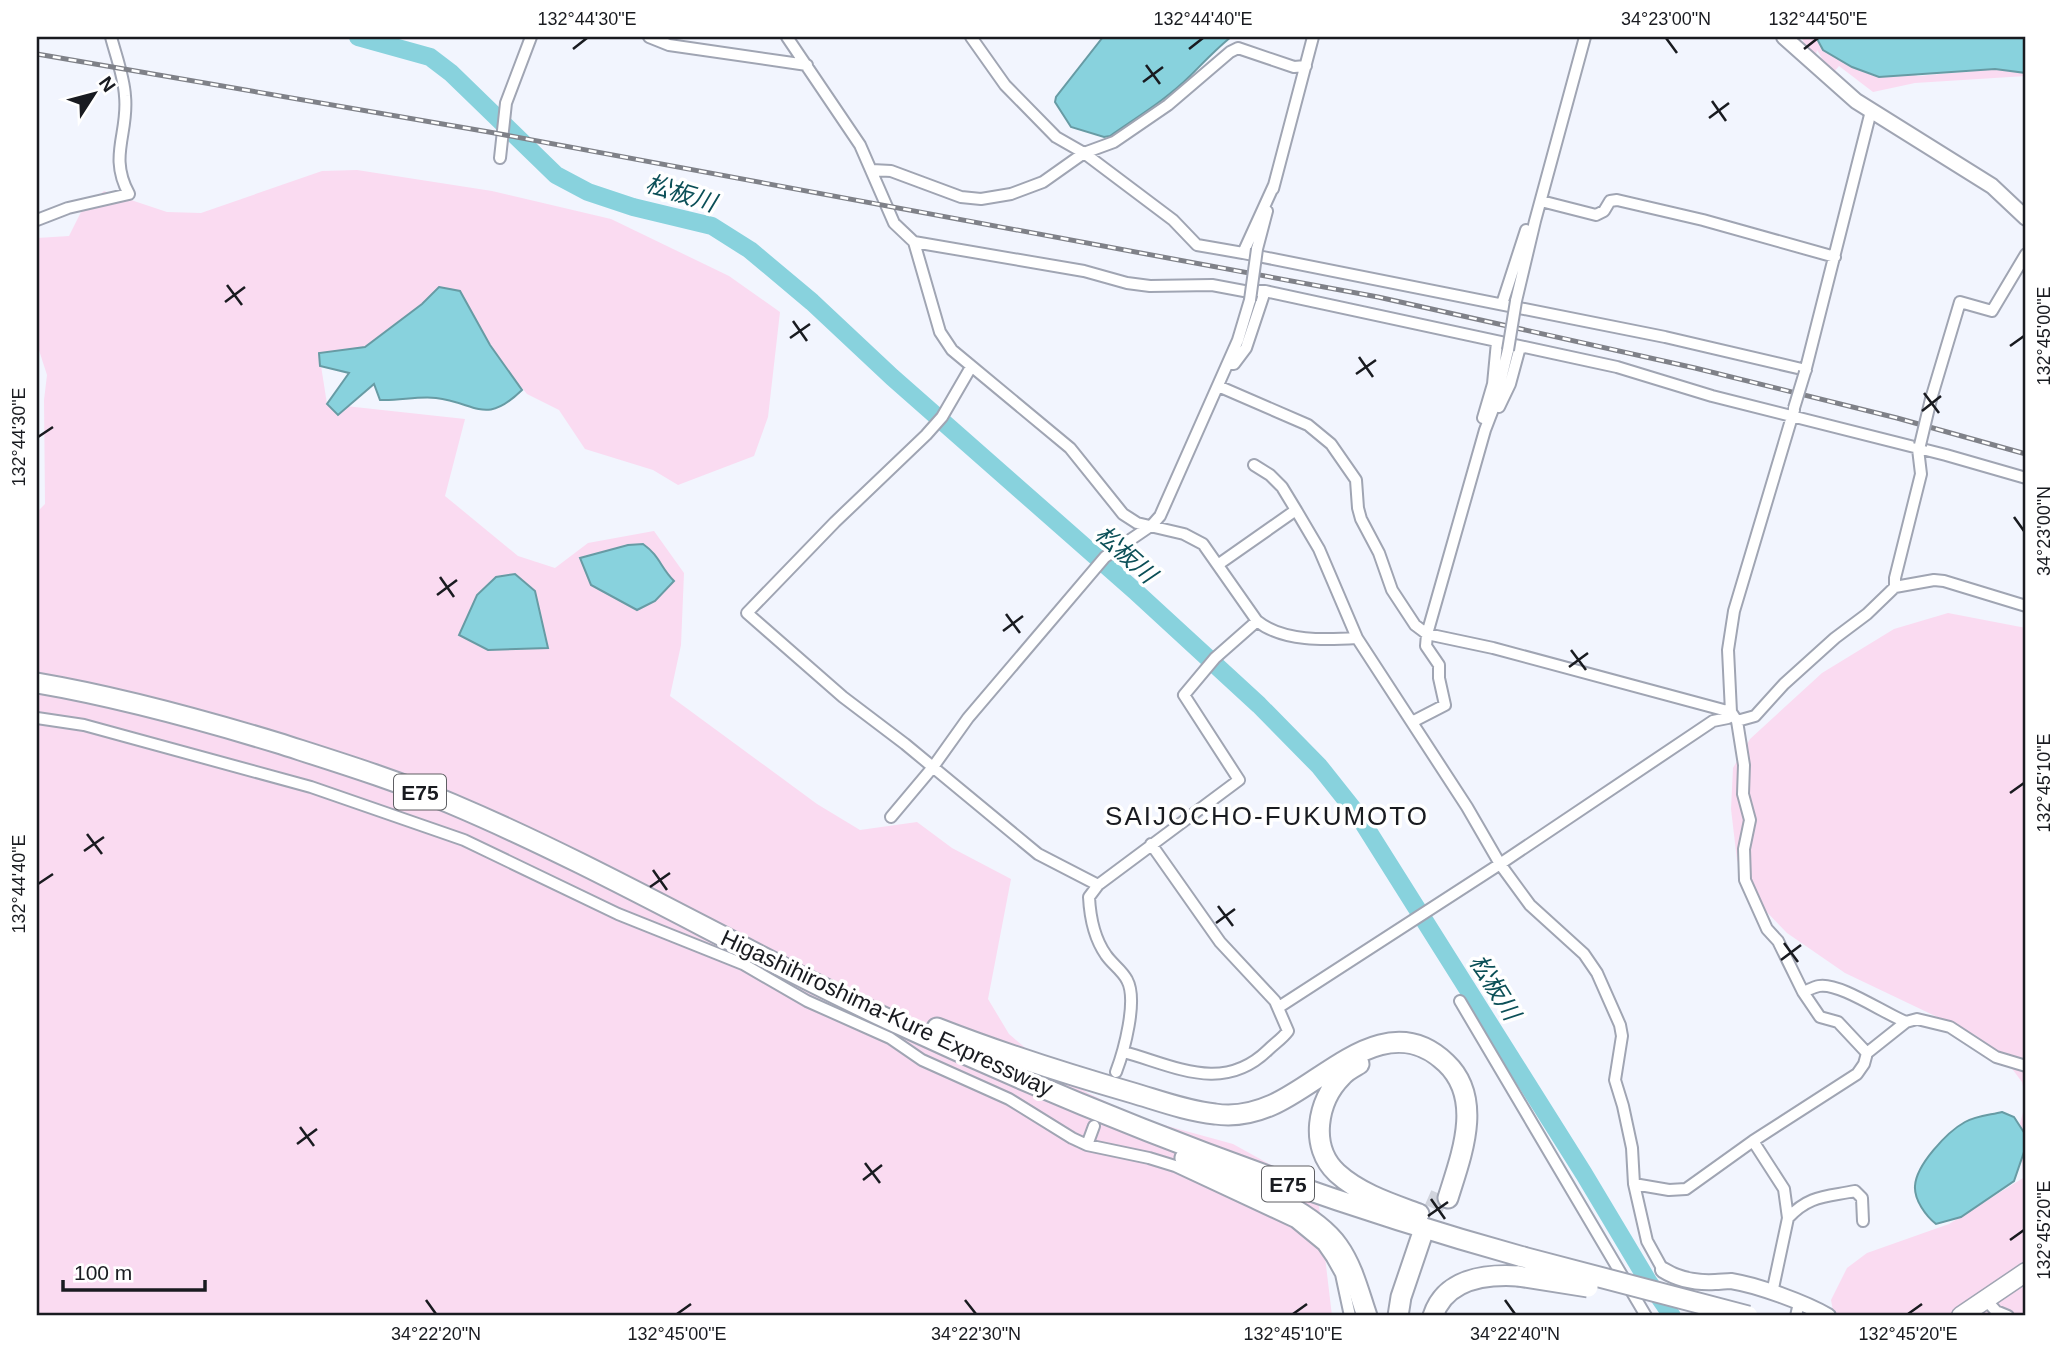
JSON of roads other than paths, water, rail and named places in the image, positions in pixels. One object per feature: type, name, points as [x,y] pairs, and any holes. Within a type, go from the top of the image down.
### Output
[{"type":"highway","name":"Higashihiroshima-Kure Expressway","points":[[37,683],[160,709],[349,765],[450,803],[628,887],[779,966],[891,1020],[1139,1129],[1282,1182],[1522,1262],[1746,1316]]},
{"type":"highway","points":[[779,966],[962,1038],[1104,1085],[1215,1114],[1244,1115],[1272,1105],[1341,1061],[1373,1046],[1398,1042],[1416,1045],[1435,1054],[1448,1065],[1459,1080],[1465,1097],[1465,1145],[1444,1196],[1455,1148],[1457,1098],[1446,1078],[1424,1059],[1397,1054],[1381,1055],[1362,1062],[1342,1075],[1327,1096],[1319,1120],[1325,1158],[1337,1173],[1381,1200],[1522,1262],[1746,1316]]},
{"type":"highway","points":[[1058,1094],[1133,1134],[1300,1212],[1338,1245],[1349,1265],[1367,1316]]},
{"type":"highway","points":[[1398,1316],[1409,1266],[1427,1236],[1412,1286],[1407,1316]]},
{"type":"highway","points":[[1433,1316],[1436,1307],[1447,1293],[1461,1283],[1491,1275],[1522,1262]]},
{"type":"main road","points":[[1961,1316],[2026,1272]]},
{"type":"street","points":[[37,220],[68,208],[129,194],[120,177],[119,151],[126,97],[111,37]]},
{"type":"street","points":[[500,158],[506,103],[531,37]]},
{"type":"street","points":[[649,37],[669,45],[807,65]]},
{"type":"street","points":[[787,37],[860,145],[894,223],[914,242],[940,332],[952,350],[1070,447],[1123,514],[1137,523],[1184,534],[1203,544],[1257,621],[1266,629],[1317,641],[1357,638]]},
{"type":"street","points":[[971,37],[1005,85],[1056,137],[1084,153],[1173,220],[1197,245],[1665,337],[1806,371]]},
{"type":"street","points":[[891,817],[933,767],[975,710],[1105,557],[1152,525],[1160,516],[1238,340],[1250,300],[1258,249],[1273,185],[1314,37]]},
{"type":"street","points":[[1412,722],[1445,705],[1438,665],[1426,646],[1427,634],[1485,430],[1514,348],[1516,302],[1585,37]]},
{"type":"street","points":[[1784,37],[1856,101],[1992,186],[2026,218]]},
{"type":"street","points":[[872,170],[891,171],[961,197],[981,199],[1011,194],[1043,182],[1084,153],[1125,135],[1168,105],[1238,48],[1294,67],[1306,66]]},
{"type":"street","points":[[1867,1053],[1838,1022],[1820,1017],[1803,992],[1777,941],[1767,929],[1745,880],[1744,849],[1750,820],[1743,794],[1744,765],[1734,717],[1728,650],[1734,611],[1806,371],[1871,111]]},
{"type":"street","points":[[1243,253],[1273,185]]},
{"type":"street","points":[[1541,201],[1596,215],[1604,211],[1611,201],[1617,200],[1703,220],[1835,257]]},
{"type":"street","points":[[1502,304],[1530,220],[1535,221]]},
{"type":"street","points":[[914,242],[1084,271],[1127,283],[1150,286],[1212,285],[1244,291],[1265,291],[1514,348],[1617,367],[1712,396],[1793,412],[2026,478]]},
{"type":"street","points":[[1895,587],[1921,474],[1919,447],[1960,302],[1992,311],[2026,254]]},
{"type":"street","points":[[1228,364],[1234,364],[1246,348],[1265,291]]},
{"type":"street","points":[[1485,430],[1481,426],[1493,384],[1497,342]]},
{"type":"street","points":[[971,367],[942,417],[926,435],[835,522],[747,613],[843,697],[1038,854],[1098,885]]},
{"type":"street","points":[[1218,387],[1308,425],[1331,444],[1356,480],[1361,519],[1379,553],[1392,590],[1415,625],[1427,634],[1493,648],[1734,717]]},
{"type":"street","points":[[1254,465],[1282,486],[1319,550],[1357,638],[1500,864],[1530,905],[1584,954],[1597,972],[1612,1004],[1622,1036],[1615,1080],[1632,1148],[1634,1184],[1647,1241],[1663,1270],[1673,1277],[1690,1281],[1730,1281],[1772,1293],[1797,1310],[1815,1308],[1828,1316]]},
{"type":"street","points":[[1219,564],[1296,510]]},
{"type":"street","points":[[1137,523],[1137,535]]},
{"type":"street","points":[[1279,1007],[1500,864],[1713,721],[1755,716],[1784,684],[1895,587],[1934,580],[1944,581],[2026,606]]},
{"type":"street","points":[[1116,1072],[1124,1052],[1131,996],[1129,982],[1107,956],[1097,938],[1089,897],[1098,885],[1239,780],[1184,695],[1215,658],[1257,621]]},
{"type":"street","points":[[37,718],[84,725],[311,787],[464,840],[618,914],[743,964],[807,1001],[890,1038],[922,1060],[1009,1099],[1072,1138],[1174,1166],[1295,1222],[1323,1245],[1332,1258],[1341,1274],[1350,1316]]},
{"type":"street","points":[[1124,1052],[1216,1076],[1232,1072],[1260,1058],[1288,1031],[1279,1007],[1220,942],[1151,844]]},
{"type":"street","points":[[1803,992],[1820,985],[1846,992],[1906,1022]]},
{"type":"street","points":[[1460,1001],[1646,1316]]},
{"type":"street","points":[[1634,1184],[1669,1190],[1686,1189],[1752,1141],[1857,1074],[1867,1053],[1906,1022],[1917,1018],[1950,1027],[1965,1035],[1984,1051],[2026,1066]]},
{"type":"street","points":[[1087,1144],[1094,1126]]},
{"type":"street","points":[[1752,1141],[1784,1189],[1788,1218],[1772,1293]]},
{"type":"street","points":[[1788,1218],[1800,1205],[1811,1199],[1856,1191],[1862,1198],[1863,1221]]},
{"type":"street","points":[[1713,1316],[1715,1282]]},
{"type":"street","points":[[1985,1299],[1996,1311],[2008,1316]]},
{"type":"water","points":[[1103,37],[1231,37],[1152,108],[1110,136],[1104,137],[1071,127],[1055,102],[1056,97]]},
{"type":"water","points":[[1816,37],[2026,37],[2026,73],[1995,69],[1879,77],[1852,67],[1823,50]]},
{"type":"water","points":[[439,287],[460,291],[490,345],[522,390],[509,401],[489,410],[436,398],[380,400],[374,384],[338,415],[327,404],[349,373],[320,366],[319,353],[365,347],[422,304]]},
{"type":"water","points":[[643,544],[674,581],[655,601],[637,610],[591,585],[580,558],[628,545]]},
{"type":"water","points":[[515,574],[535,591],[548,648],[488,650],[459,635],[477,595],[496,577]]},
{"type":"water","points":[[2002,1112],[2014,1117],[2025,1134],[2026,1146],[2014,1181],[1961,1217],[1936,1224],[1916,1197],[1915,1186],[1921,1169],[1942,1141],[1965,1122]]},
{"type":"waterway","name":"松板川","points":[[358,37],[430,57],[451,73],[556,175],[588,192],[633,207],[712,226],[750,250],[812,302],[892,377],[1135,591],[1259,705],[1319,766],[1358,815],[1672,1316]]},
{"type":"tunnel","points":[[1422,1235],[1440,1194]]},
{"type":"railway","points":[[37,54],[489,132],[1378,297],[1695,368],[1897,418],[2026,454]]},
{"type":"district","name":"SAIJOCHO-FUKUMOTO","points":[[1267,816]]}]
